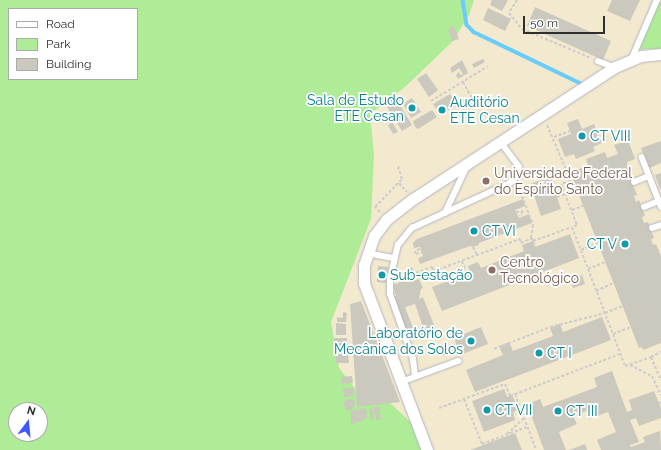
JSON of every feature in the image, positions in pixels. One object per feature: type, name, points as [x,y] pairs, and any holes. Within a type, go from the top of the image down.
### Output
[{"type":"street","points":[[427,450],[364,284],[364,265],[367,252],[374,236],[387,219],[413,199],[615,67],[632,58],[661,54]]},
{"type":"lane","points":[[632,58],[657,0]]},
{"type":"lane","points":[[598,61],[615,67]]},
{"type":"lane","points":[[415,376],[413,360],[390,294],[393,258],[404,235],[412,228],[502,189],[516,178],[518,167],[516,161],[500,142]]},
{"type":"lane","points":[[642,157],[660,203],[644,207]]},
{"type":"lane","points":[[446,213],[468,164]]},
{"type":"lane","points":[[634,182],[649,176]]},
{"type":"lane","points":[[652,228],[661,225]]},
{"type":"lane","points":[[367,252],[393,258]]},
{"type":"lane","points":[[401,382],[458,361]]},
{"type":"path","points":[[517,0],[509,13],[522,28],[598,61]]},
{"type":"path","points":[[431,101],[487,67]]},
{"type":"path","points":[[463,82],[472,98]]},
{"type":"path","points":[[416,274],[432,267],[434,271],[520,239],[521,242],[532,240],[577,225],[561,184],[571,180],[550,126],[538,118]]},
{"type":"path","points":[[554,137],[570,131]]},
{"type":"path","points":[[383,216],[375,207],[402,179],[398,166]]},
{"type":"path","points":[[557,197],[576,189]]},
{"type":"path","points":[[522,196],[533,225],[532,240],[536,247]]},
{"type":"path","points":[[572,210],[583,206]]},
{"type":"path","points":[[516,212],[523,211],[518,216]]},
{"type":"path","points":[[572,227],[625,366],[661,352]]},
{"type":"path","points":[[581,250],[598,243]]},
{"type":"path","points":[[474,247],[477,255]]},
{"type":"path","points":[[420,249],[415,251],[416,254],[422,252]]},
{"type":"path","points":[[462,261],[468,274]]},
{"type":"path","points":[[588,269],[605,262]]},
{"type":"path","points":[[596,291],[613,283]]},
{"type":"path","points":[[494,349],[560,324],[605,313],[622,306]]},
{"type":"path","points":[[613,335],[630,327]]},
{"type":"path","points":[[439,408],[505,384],[510,396],[620,354]]},
{"type":"path","points":[[651,357],[661,380]]},
{"type":"path","points":[[629,364],[652,376],[661,395]]},
{"type":"path","points":[[515,394],[536,450]]},
{"type":"path","points":[[464,399],[482,444],[527,427]]},
{"type":"path","points":[[507,435],[524,418]]},
{"type":"shaded area","name":"Centro Tecnológico","points":[[403,0],[661,0],[661,450],[262,450]]},
{"type":"green space","points":[[0,0],[474,0],[469,15],[453,41],[405,87],[370,114],[374,155],[371,219],[331,322],[339,368],[361,396],[388,401],[420,431],[426,450],[0,450]]},
{"type":"green space","points":[[661,2],[661,49],[639,49],[659,3]]},
{"type":"building","points":[[492,0],[508,0],[502,11],[490,5]]},
{"type":"building","points":[[612,0],[640,0],[630,21],[607,11]]},
{"type":"building","points":[[535,7],[611,41],[603,60],[527,26]]},
{"type":"building","points":[[488,8],[511,19],[505,31],[483,20]]},
{"type":"building","points":[[454,26],[459,39],[452,41],[448,29]]},
{"type":"building","points":[[483,59],[485,62],[474,68],[472,64]]},
{"type":"building","points":[[462,60],[468,73],[458,79],[456,75],[459,72],[461,75],[463,74],[459,68],[452,73],[450,68]]},
{"type":"building","points":[[426,73],[438,90],[429,97],[417,79]]},
{"type":"building","name":"Auditório ETE Cesan","points":[[450,94],[457,105],[440,115],[433,104]]},
{"type":"building","points":[[394,95],[412,125],[402,131],[384,102]]},
{"type":"building","name":"Sala de Estudo ETE Cesan","points":[[412,98],[421,112],[411,118],[403,104]]},
{"type":"building","points":[[432,110],[437,117],[418,129],[415,127],[413,121]]},
{"type":"building","name":"CT VIII","points":[[578,119],[582,129],[594,124],[602,143],[593,147],[595,151],[576,159],[574,154],[565,157],[558,139],[571,134],[567,123]]},
{"type":"building","points":[[392,122],[398,132],[393,134],[388,125]]},
{"type":"building","name":"CT V","points":[[628,140],[635,159],[627,162],[628,173],[625,174],[628,180],[631,179],[637,195],[634,196],[636,202],[639,200],[645,216],[642,217],[644,223],[648,222],[654,238],[651,239],[653,245],[656,244],[661,256],[661,343],[643,350],[642,347],[639,348],[570,172],[588,166],[586,159],[605,152],[607,158],[618,154],[614,145]]},
{"type":"building","points":[[661,141],[661,163],[649,168],[641,148]]},
{"type":"building","points":[[661,173],[661,188],[660,189],[655,175]]},
{"type":"building","points":[[550,177],[561,209],[541,216],[530,184]]},
{"type":"building","name":"CT VI","points":[[523,199],[525,206],[515,210],[519,218],[529,214],[532,223],[479,243],[479,245],[473,247],[470,246],[420,264],[418,258],[423,256],[420,247],[414,248],[413,243],[417,239]]},
{"type":"building","points":[[570,234],[579,258],[442,311],[432,287],[470,273],[468,266],[478,262],[481,268],[524,251],[522,245],[533,241],[535,247]]},
{"type":"building","name":"Sub-estação","points":[[378,266],[388,267],[386,283],[377,282]]},
{"type":"building","points":[[412,267],[415,274],[408,277],[405,271]]},
{"type":"building","points":[[582,275],[585,284],[573,288],[570,279]]},
{"type":"building","points":[[412,277],[413,281],[419,279],[423,288],[421,289],[419,299],[423,297],[436,330],[427,333],[428,336],[409,340],[392,297],[396,296],[393,285]],"holes":[[[415,304],[423,327],[414,330],[405,307]]]},
{"type":"building","points":[[361,301],[400,402],[357,407],[350,304]]},
{"type":"building","points":[[343,312],[347,313],[346,322],[337,322],[337,317],[343,318]]},
{"type":"building","name":"CT I","points":[[602,317],[611,340],[475,392],[466,370],[503,355],[499,346],[509,342],[513,351],[553,336],[550,328],[560,324],[563,332]]},
{"type":"building","points":[[336,323],[346,324],[346,335],[336,335]]},
{"type":"building","name":"Laboratório de Mecânica dos Solos","points":[[481,327],[488,344],[460,355],[454,338]]},
{"type":"building","points":[[334,338],[347,338],[347,342],[334,342]]},
{"type":"building","points":[[335,343],[347,343],[349,363],[336,363]]},
{"type":"building","name":"CT III","points":[[612,371],[627,412],[632,410],[629,400],[654,391],[661,408],[661,418],[639,426],[636,418],[630,420],[639,442],[630,445],[631,447],[645,442],[643,437],[660,431],[661,450],[601,450],[597,440],[616,432],[608,412],[589,419],[586,411],[573,416],[577,424],[559,432],[566,450],[544,450],[527,404],[540,399],[543,407],[597,387],[594,378]]},
{"type":"building","points":[[352,376],[353,383],[342,384],[341,377]]},
{"type":"building","points":[[353,388],[354,396],[344,397],[343,389]]},
{"type":"building","name":"CT VII","points":[[504,389],[507,397],[512,395],[518,410],[513,412],[515,420],[484,432],[472,401]]},
{"type":"building","points":[[349,398],[353,400],[355,404],[353,408],[349,410],[345,408],[343,404],[345,400]]},
{"type":"building","points":[[374,407],[379,407],[381,419],[376,420]]},
{"type":"building","points":[[366,408],[367,418],[351,425],[351,411]]},
{"type":"building","points":[[369,409],[373,409],[374,419],[371,420]]},
{"type":"building","points":[[515,433],[522,450],[470,450]]},
{"type":"building","name":"CT III","points":[[585,444],[587,450],[569,450]]},
{"type":"waterway","points":[[463,0],[467,25],[474,32],[582,84]]},
{"type":"place","name":"Sala de Estudo ETE Cesan","points":[[412,108]]},
{"type":"place","name":"Auditório ETE Cesan","points":[[442,110]]},
{"type":"place","name":"CT VIII","points":[[582,136]]},
{"type":"place","name":"Universidade Federal do Espírito Santo","points":[[486,181]]},
{"type":"place","name":"CT VI","points":[[474,231]]},
{"type":"place","name":"CT V","points":[[625,244]]},
{"type":"place","name":"Centro Tecnológico","points":[[492,270]]},
{"type":"place","name":"Sub-estação","points":[[382,275]]},
{"type":"place","name":"Laboratório de Mecânica dos Solos","points":[[471,341]]},
{"type":"place","name":"CT I","points":[[539,353]]},
{"type":"place","name":"CT VII","points":[[487,410]]},
{"type":"place","name":"CT III","points":[[558,411]]}]
